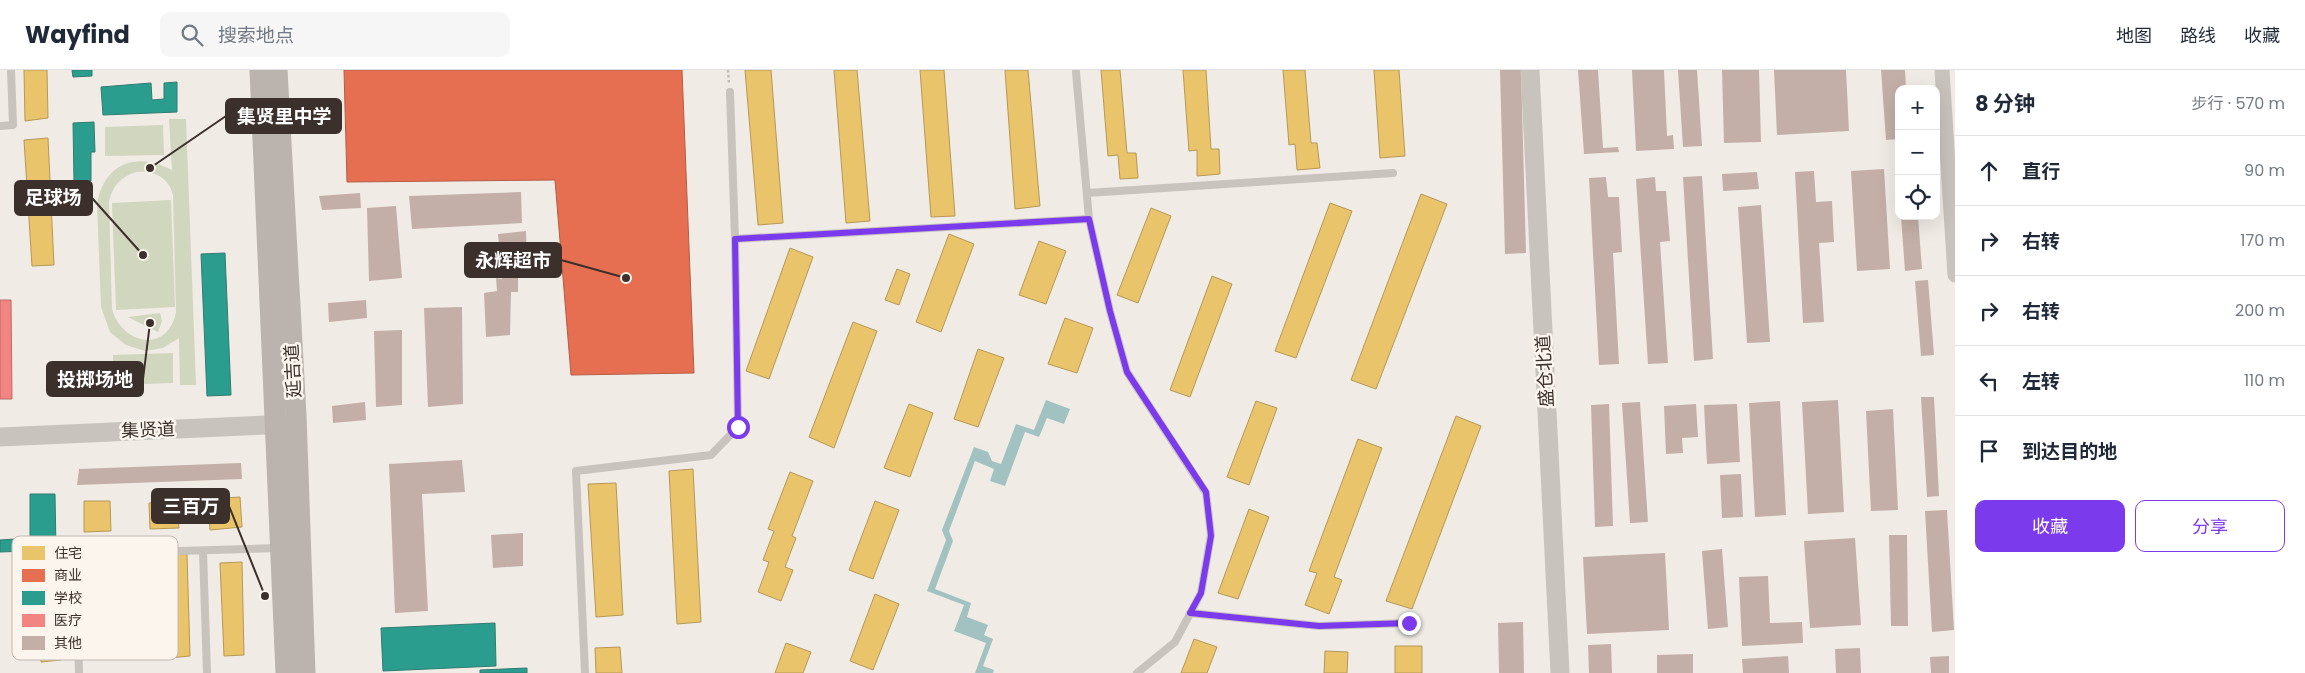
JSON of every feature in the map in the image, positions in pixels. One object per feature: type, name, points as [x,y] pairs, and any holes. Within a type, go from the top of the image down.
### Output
[{"type":"main road","name":"延吉道","points":[[260,70],[286,420]]},
{"type":"main road","name":"延吉道","points":[[277,70],[290,548],[286,673]]},
{"type":"main road","name":"延吉道","points":[[290,548],[305,673]]},
{"type":"street","name":"盛仓北道","points":[[1530,70],[1560,673]]},
{"type":"street","name":"盛仓北道","points":[[1543,70],[1570,673]]},
{"type":"street","points":[[1942,70],[1955,275]]},
{"type":"street","name":"集贤道","points":[[0,429],[286,420]]},
{"type":"street","name":"集贤道","points":[[0,437],[286,420]]},
{"type":"lane","points":[[0,126],[13,125],[11,70]]},
{"type":"lane","points":[[1076,72],[1089,219],[1110,311],[1127,372],[1206,492],[1211,536],[1201,593],[1174,642],[1137,673]]},
{"type":"lane","points":[[585,673],[576,471],[711,455],[738,427],[730,92]]},
{"type":"lane","points":[[1086,193],[1393,173]]},
{"type":"lane","points":[[735,239],[1089,219]]},
{"type":"lane","points":[[178,552],[290,548]]},
{"type":"lane","points":[[202,551],[208,673]]},
{"type":"lane","points":[[1190,613],[1319,626],[1409,623]]},
{"type":"lane","points":[[79,660],[79,673]]},
{"type":"path","points":[[950,510],[956,513]]},
{"type":"green space","points":[[169,119],[186,119],[196,385],[180,385],[179,338],[163,348],[145,351],[126,345],[110,332],[101,307],[97,204],[101,190],[107,179],[124,164],[146,162],[159,164],[172,170]],"holes":[[[148,172],[164,179],[173,195],[176,312],[171,325],[164,334],[155,339],[145,340],[125,331],[117,321],[112,309],[109,202],[112,192],[121,180],[130,174]]]},
{"type":"green space","points":[[163,125],[164,155],[105,156],[105,127]]},
{"type":"green space","points":[[171,200],[175,307],[116,310],[112,203]]},
{"type":"green space","points":[[160,313],[162,321],[158,332],[128,317]]},
{"type":"green space","points":[[173,353],[173,383],[114,385],[113,355]]},
{"type":"water","points":[[1046,400],[1070,409],[1064,424],[1047,418],[1039,437],[1025,432],[1005,486],[990,481],[994,469],[975,461],[949,531],[953,541],[935,589],[971,603],[967,617],[988,625],[984,635],[993,639],[983,666],[994,670],[993,673],[975,673],[986,643],[954,631],[964,605],[927,591],[946,540],[942,530],[974,447],[988,452],[992,461],[1001,464],[1016,424],[1034,430]]},
{"type":"building: 住宅","points":[[24,70],[47,70],[48,118],[25,121]]},
{"type":"building: 住宅","points":[[745,70],[771,70],[783,223],[758,225]]},
{"type":"building: 住宅","points":[[834,70],[857,70],[870,221],[846,223]]},
{"type":"building: 住宅","points":[[920,70],[944,70],[955,216],[931,217]]},
{"type":"building: 住宅","points":[[1005,70],[1028,70],[1040,206],[1015,209]]},
{"type":"building: 住宅","points":[[1101,70],[1120,70],[1127,153],[1136,153],[1138,178],[1120,179],[1118,155],[1108,156]]},
{"type":"building: 住宅","points":[[1183,70],[1206,70],[1211,149],[1219,149],[1220,174],[1197,176],[1197,150],[1189,151]]},
{"type":"building: 住宅","points":[[1283,70],[1305,70],[1311,143],[1317,143],[1320,168],[1297,170],[1295,144],[1289,145]]},
{"type":"building: 住宅","points":[[1374,70],[1399,70],[1405,156],[1380,158]]},
{"type":"building: 住宅","points":[[48,138],[54,265],[32,266],[24,140]]},
{"type":"building: 住宅","points":[[1421,194],[1447,204],[1376,389],[1351,380]]},
{"type":"building: 住宅","points":[[1330,203],[1352,211],[1296,358],[1275,351]]},
{"type":"building: 住宅","points":[[1151,208],[1171,216],[1138,303],[1117,295]]},
{"type":"building: 住宅","points":[[949,234],[974,244],[941,332],[916,322]]},
{"type":"building: 住宅","points":[[1039,241],[1066,251],[1046,304],[1019,295]]},
{"type":"building: 住宅","points":[[790,248],[813,257],[769,379],[746,371]]},
{"type":"building: 住宅","points":[[897,269],[910,274],[899,305],[885,300]]},
{"type":"building: 住宅","points":[[1212,276],[1232,284],[1190,397],[1170,390]]},
{"type":"building: 住宅","points":[[1065,318],[1093,328],[1077,373],[1048,364]]},
{"type":"building: 住宅","points":[[853,322],[877,331],[834,448],[809,437]]},
{"type":"building: 住宅","points":[[978,349],[1004,358],[978,427],[954,419]]},
{"type":"building: 住宅","points":[[1256,401],[1277,408],[1249,485],[1227,477]]},
{"type":"building: 住宅","points":[[909,404],[933,413],[910,477],[884,468]]},
{"type":"building: 住宅","points":[[1456,416],[1481,426],[1412,609],[1386,601]]},
{"type":"building: 住宅","points":[[1358,439],[1382,448],[1334,577],[1342,580],[1329,614],[1305,605],[1317,573],[1309,571]]},
{"type":"building: 住宅","points":[[693,469],[701,622],[677,624],[669,471]]},
{"type":"building: 住宅","points":[[790,472],[813,481],[792,536],[796,538],[785,567],[793,570],[781,601],[758,592],[769,562],[763,560],[774,531],[768,529]]},
{"type":"building: 住宅","points":[[616,483],[623,615],[596,617],[588,484]]},
{"type":"building: 住宅","points":[[240,497],[242,527],[210,530],[208,499]]},
{"type":"building: 住宅","points":[[84,501],[110,501],[111,531],[84,532]]},
{"type":"building: 住宅","points":[[177,501],[179,528],[150,529],[149,503]]},
{"type":"building: 住宅","points":[[875,501],[899,510],[873,579],[849,570]]},
{"type":"building: 住宅","points":[[1249,509],[1269,517],[1238,599],[1218,593]]},
{"type":"building: 住宅","points":[[178,554],[187,554],[190,656],[178,657]]},
{"type":"building: 住宅","points":[[242,562],[244,655],[224,656],[220,563]]},
{"type":"building: 住宅","points":[[875,594],[899,604],[873,670],[850,661]]},
{"type":"building: 住宅","points":[[1194,639],[1217,647],[1207,673],[1181,673]]},
{"type":"building: 住宅","points":[[786,643],[811,652],[803,673],[775,673]]},
{"type":"building: 住宅","points":[[1395,646],[1422,646],[1422,673],[1395,673]]},
{"type":"building: 住宅","points":[[620,647],[622,673],[596,673],[595,648]]},
{"type":"building: 住宅","points":[[1325,651],[1348,652],[1347,673],[1324,673]]},
{"type":"building: 住宅","points":[[41,660],[61,660],[41,662]]},
{"type":"building: 商业","points":[[344,70],[682,70],[694,373],[571,375],[555,180],[347,182]]},
{"type":"building: 学校","points":[[72,70],[92,70],[92,76],[73,77]]},
{"type":"building: 学校","points":[[177,82],[177,112],[103,115],[101,87],[151,83],[152,100],[164,99],[164,83]]},
{"type":"building: 学校","points":[[94,122],[95,152],[91,152],[91,181],[74,181],[73,123]]},
{"type":"building: 学校","points":[[225,253],[231,395],[207,396],[201,254]]},
{"type":"building: 学校","points":[[30,494],[55,494],[56,536],[30,536]]},
{"type":"building: 学校","points":[[12,539],[12,552],[0,552],[0,540]]},
{"type":"building: 学校","points":[[495,623],[496,666],[383,671],[381,628]]},
{"type":"building: 学校","points":[[527,668],[527,673],[480,673],[480,670]]},
{"type":"building: 医疗","points":[[0,300],[11,300],[12,399],[0,399]]},
{"type":"building: 其他","points":[[1500,70],[1521,70],[1526,253],[1505,254]]},
{"type":"building: 其他","points":[[1578,70],[1598,70],[1603,148],[1618,147],[1619,152],[1584,154]]},
{"type":"building: 其他","points":[[1632,70],[1664,70],[1667,136],[1673,135],[1674,149],[1636,151]]},
{"type":"building: 其他","points":[[1678,70],[1697,70],[1702,146],[1683,147]]},
{"type":"building: 其他","points":[[1722,70],[1759,70],[1761,142],[1724,143]]},
{"type":"building: 其他","points":[[1774,70],[1846,70],[1849,131],[1777,135]]},
{"type":"building: 其他","points":[[1881,70],[1905,70],[1906,85],[1895,85],[1895,139],[1886,140]]},
{"type":"building: 其他","points":[[1884,169],[1890,269],[1857,271],[1851,171]]},
{"type":"building: 其他","points":[[1814,171],[1816,202],[1832,201],[1834,242],[1819,243],[1824,322],[1803,323],[1795,172]]},
{"type":"building: 其他","points":[[1757,172],[1759,189],[1723,191],[1722,174]]},
{"type":"building: 其他","points":[[1702,176],[1713,359],[1694,361],[1683,177]]},
{"type":"building: 其他","points":[[1606,177],[1608,197],[1619,197],[1622,252],[1613,253],[1619,364],[1599,365],[1589,178]]},
{"type":"building: 其他","points":[[1655,177],[1656,191],[1666,191],[1670,241],[1660,242],[1668,363],[1648,364],[1636,179]]},
{"type":"building: 其他","points":[[521,192],[522,223],[412,229],[409,196]]},
{"type":"building: 其他","points":[[360,193],[361,208],[322,210],[319,196]]},
{"type":"building: 其他","points":[[1761,205],[1770,342],[1747,343],[1738,207]]},
{"type":"building: 其他","points":[[396,206],[402,278],[369,281],[367,208]]},
{"type":"building: 其他","points":[[1901,220],[1918,220],[1922,269],[1905,271]]},
{"type":"building: 其他","points":[[526,231],[527,276],[518,277],[518,292],[511,292],[510,335],[486,337],[484,293],[497,291],[496,278],[502,279],[498,234]]},
{"type":"building: 其他","points":[[1928,280],[1934,355],[1921,356],[1915,281]]},
{"type":"building: 其他","points":[[366,300],[367,318],[329,322],[328,303]]},
{"type":"building: 其他","points":[[462,307],[463,404],[428,407],[424,308]]},
{"type":"building: 其他","points":[[402,330],[402,405],[376,407],[374,331]]},
{"type":"building: 其他","points":[[1921,397],[1934,397],[1939,496],[1927,497]]},
{"type":"building: 其他","points":[[1838,400],[1844,512],[1808,514],[1802,402]]},
{"type":"building: 其他","points":[[1780,401],[1786,515],[1755,517],[1749,403]]},
{"type":"building: 其他","points":[[365,402],[366,420],[333,423],[332,406]]},
{"type":"building: 其他","points":[[1640,402],[1648,522],[1630,523],[1622,403]]},
{"type":"building: 其他","points":[[1609,404],[1613,526],[1595,527],[1591,405]]},
{"type":"building: 其他","points":[[1696,404],[1698,437],[1682,438],[1683,453],[1666,454],[1664,406]]},
{"type":"building: 其他","points":[[1737,404],[1740,462],[1707,464],[1704,405]]},
{"type":"building: 其他","points":[[1893,409],[1898,510],[1871,511],[1866,411]]},
{"type":"building: 其他","points":[[462,460],[465,492],[422,494],[428,611],[395,613],[389,464]]},
{"type":"building: 其他","points":[[241,463],[242,479],[77,485],[79,469]]},
{"type":"building: 其他","points":[[1741,474],[1743,517],[1722,518],[1720,475]]},
{"type":"building: 其他","points":[[1947,510],[1954,630],[1932,632],[1925,511]]},
{"type":"building: 其他","points":[[523,533],[523,566],[493,568],[491,535]]},
{"type":"building: 其他","points":[[1889,535],[1907,535],[1908,626],[1891,626]]},
{"type":"building: 其他","points":[[1855,538],[1861,625],[1810,628],[1804,541]]},
{"type":"building: 其他","points":[[1722,549],[1728,627],[1708,629],[1702,551]]},
{"type":"building: 其他","points":[[1665,553],[1669,630],[1587,634],[1583,557]]},
{"type":"building: 其他","points":[[1768,576],[1770,623],[1802,622],[1803,643],[1742,646],[1739,577]]},
{"type":"building: 其他","points":[[1523,622],[1524,673],[1499,673],[1498,623]]},
{"type":"building: 其他","points":[[1611,644],[1612,673],[1589,673],[1588,645]]},
{"type":"building: 其他","points":[[1860,648],[1861,673],[1836,673],[1835,649]]},
{"type":"building: 其他","points":[[1693,654],[1693,673],[1657,673],[1657,655]]},
{"type":"building: 其他","points":[[1788,656],[1789,673],[1743,673],[1742,659]]},
{"type":"building: 其他","points":[[1949,656],[1949,673],[1931,673],[1930,657]]},
{"type":"place","name":"集贤里中学","points":[[150,168]]},
{"type":"place","name":"足球场","points":[[143,255]]},
{"type":"place","name":"永辉超市","points":[[626,278]]},
{"type":"place","name":"投掷场地","points":[[150,323]]},
{"type":"place","name":"三百万","points":[[265,596]]},
{"type":"route","points":[[738,427],[735,239],[1089,219],[1110,311],[1127,372],[1206,492],[1211,536],[1201,593],[1190,613],[1319,626],[1409,623]]}]
